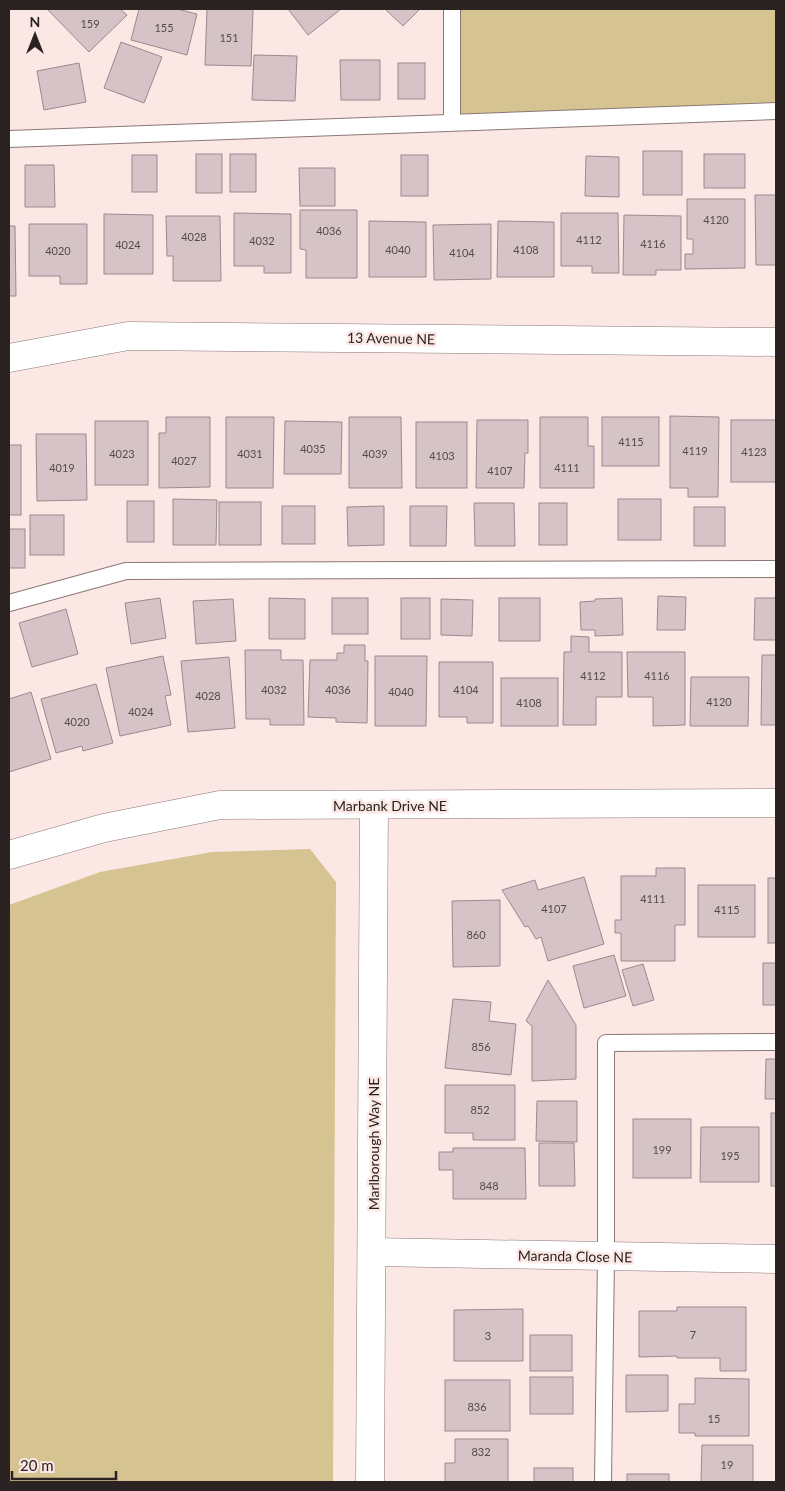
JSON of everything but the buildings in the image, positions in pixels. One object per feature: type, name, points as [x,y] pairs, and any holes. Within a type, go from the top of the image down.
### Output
[{"type":"street","name":"13 Avenue NE","points":[[9,358],[128,336],[776,342]]},
{"type":"street","name":"Marbank Drive NE","points":[[9,855],[104,828],[220,805],[776,803]]},
{"type":"street","name":"Marlborough Way NE","points":[[370,1482],[373,1252],[374,805]]},
{"type":"street","name":"Maranda Close NE","points":[[373,1252],[776,1259]]},
{"type":"lane","points":[[452,9],[452,122]]},
{"type":"lane","points":[[9,139],[776,112]]},
{"type":"lane","points":[[9,603],[126,571],[776,569]]},
{"type":"lane","points":[[603,1482],[606,1043],[776,1042]]},
{"type":"shaded area","points":[[452,9],[776,9],[776,111],[452,122]]},
{"type":"shaded area","points":[[310,849],[336,882],[333,1482],[9,1482],[9,905],[100,872],[212,852]]}]
